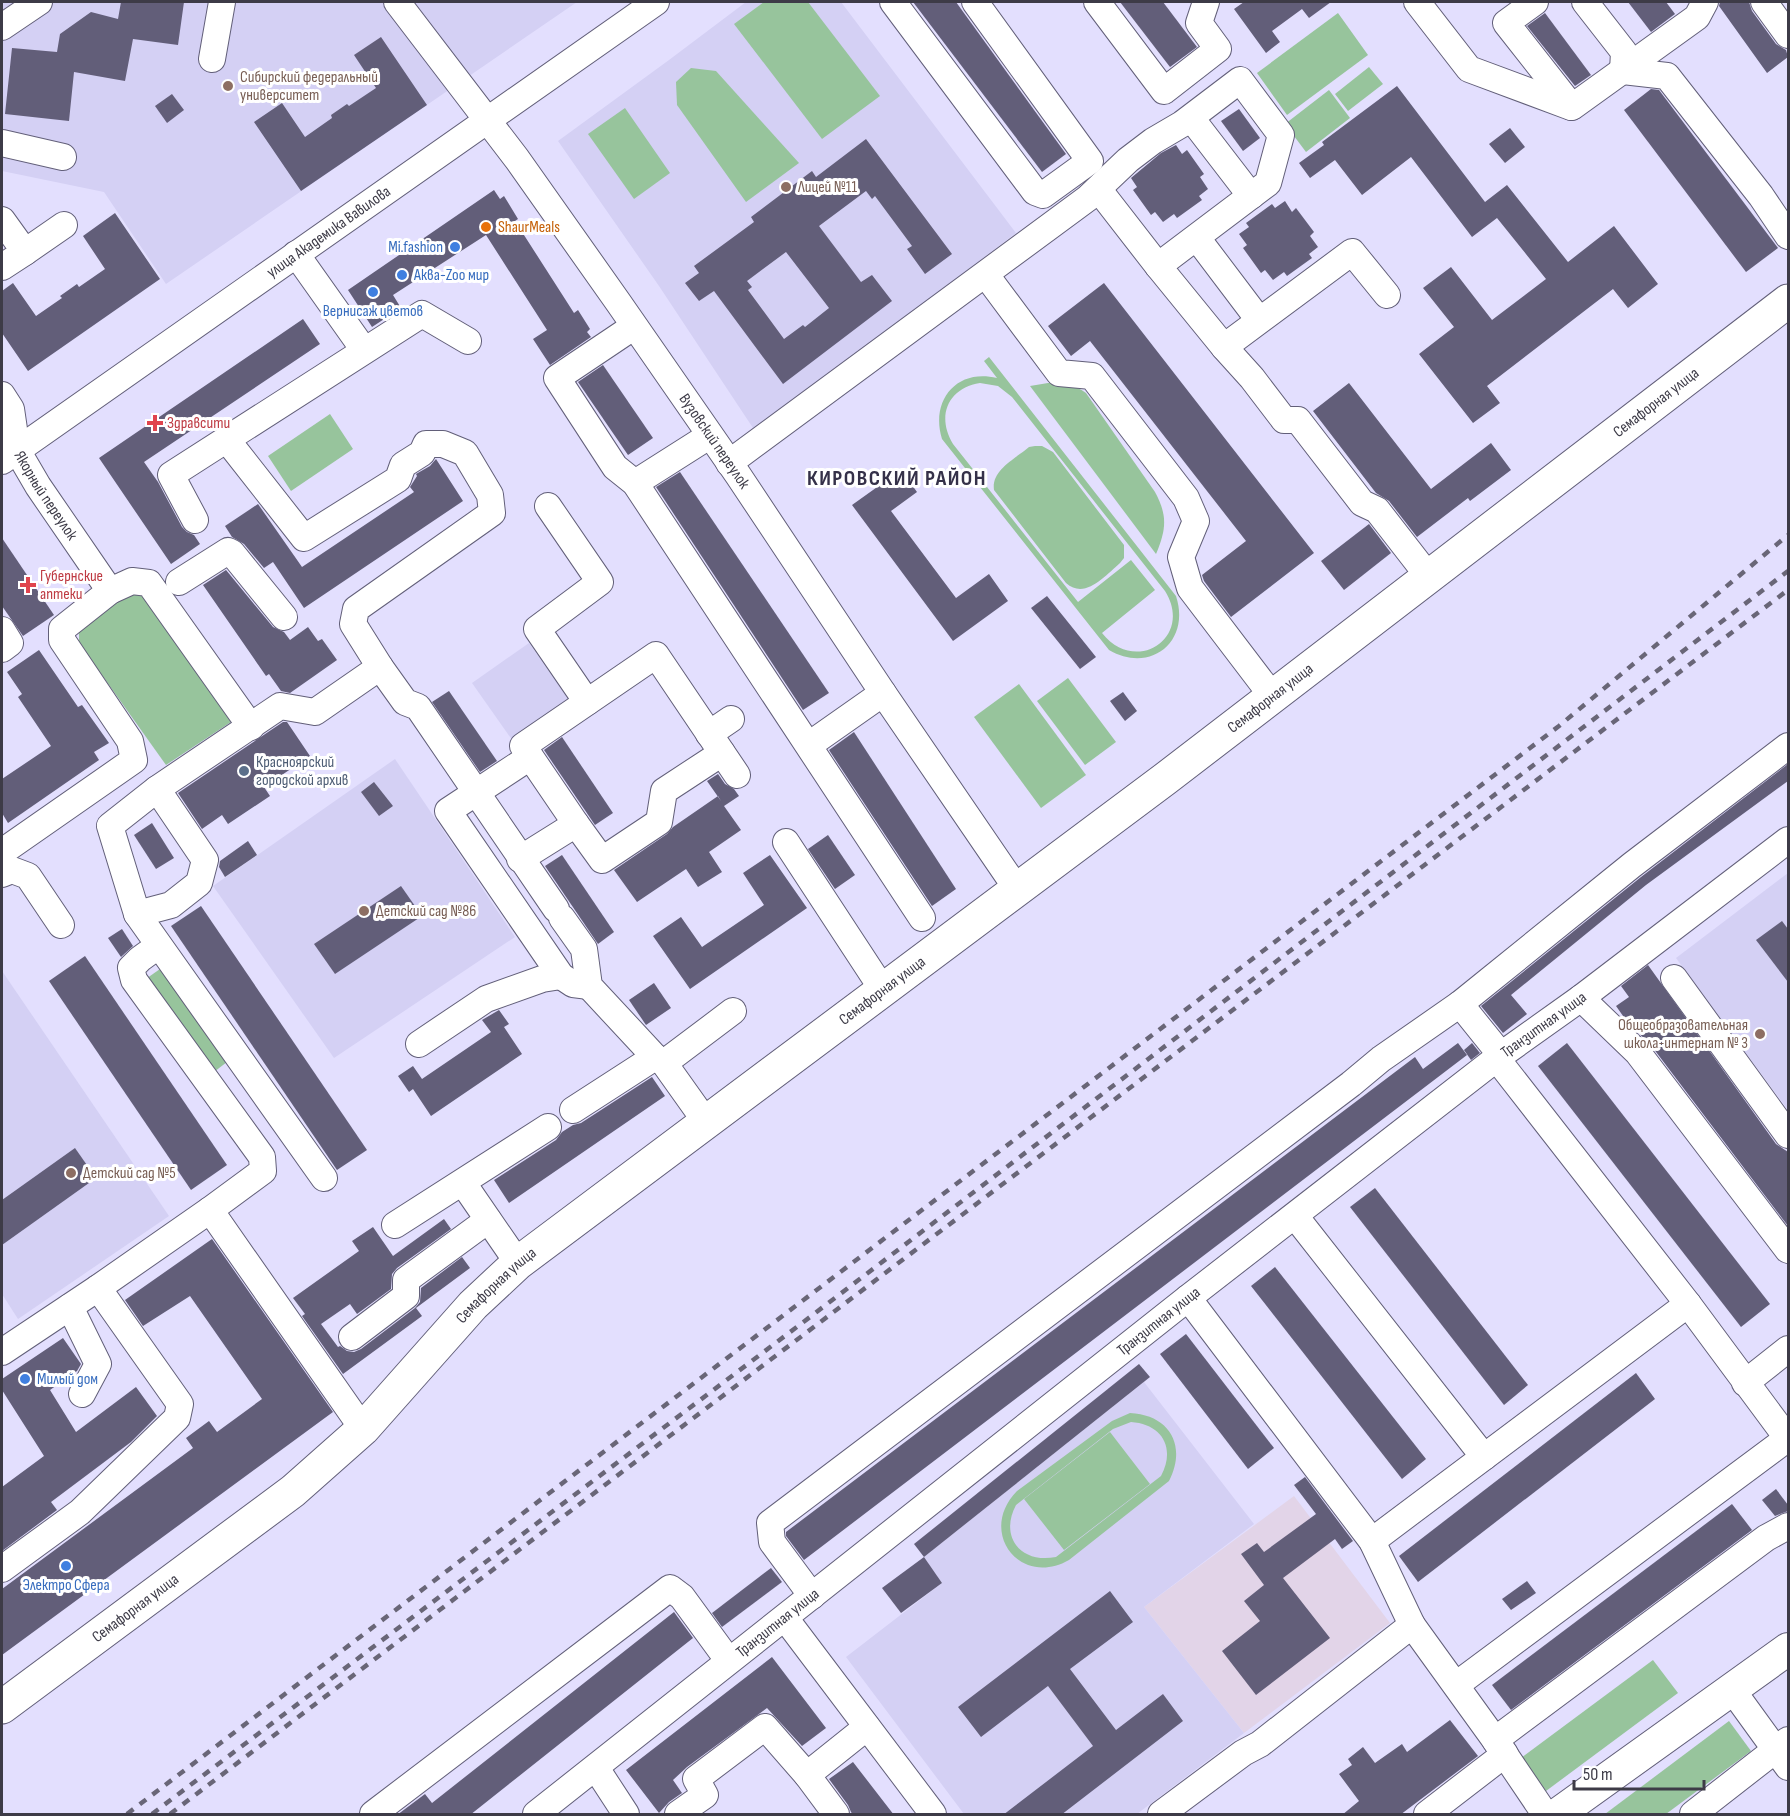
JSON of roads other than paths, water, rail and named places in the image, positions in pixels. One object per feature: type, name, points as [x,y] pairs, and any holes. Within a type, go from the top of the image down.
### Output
[{"type":"highway","name":"Семафорная улица","points":[[2,1707],[293,1491],[363,1429],[473,1305],[518,1263],[1273,697],[1788,301]]},
{"type":"main road","points":[[1558,1815],[1733,1691],[1788,1649]]},
{"type":"street","points":[[2,27],[39,2]]},
{"type":"street","points":[[212,59],[222,2]]},
{"type":"street","name":"Вузовский переулок","points":[[397,2],[517,159],[729,463],[1017,889]]},
{"type":"street","name":"улица Академика Вавилова","points":[[9,455],[656,2]]},
{"type":"street","points":[[892,2],[1035,192],[1043,195],[1090,160],[975,2]]},
{"type":"street","points":[[1097,2],[1164,91],[1218,49],[1199,23],[1206,2]]},
{"type":"street","points":[[1417,2],[1469,69],[1572,107]]},
{"type":"street","points":[[1535,2],[1506,23],[1572,107]]},
{"type":"street","points":[[1585,2],[1624,52],[1623,71]]},
{"type":"street","points":[[1572,107],[1697,17],[1704,2]]},
{"type":"street","points":[[1764,2],[1788,35]]},
{"type":"street","points":[[1623,71],[1667,76],[1761,196],[1788,236]]},
{"type":"street","points":[[729,463],[1099,190],[1128,160],[1153,141],[1191,118],[1241,81],[1281,135],[1268,183],[1158,266]]},
{"type":"street","points":[[1191,118],[1251,196]]},
{"type":"street","points":[[2,143],[63,157]]},
{"type":"street","points":[[1099,190],[1284,420],[1298,420],[1362,503],[1377,510],[1429,577]]},
{"type":"street","points":[[2,220],[25,252]]},
{"type":"street","points":[[2,267],[64,225]]},
{"type":"street","points":[[1197,238],[1259,320]]},
{"type":"street","points":[[1224,347],[1352,252],[1386,294]]},
{"type":"street","points":[[296,254],[364,350]]},
{"type":"street","points":[[986,274],[1059,373],[1092,376],[1186,498],[1196,521],[1181,557],[1190,588],[1273,697]]},
{"type":"street","points":[[195,520],[171,475],[422,314],[468,341]]},
{"type":"street","points":[[633,327],[557,378],[615,467],[635,483],[922,918]]},
{"type":"street","name":"Якорный переулок","points":[[2,395],[11,409],[9,455],[38,486],[110,591]]},
{"type":"street","points":[[635,483],[709,436]]},
{"type":"street","points":[[227,440],[304,538],[399,479],[403,465],[422,453],[426,444],[443,444],[465,453],[490,495],[492,513],[356,609],[353,624],[405,702],[418,707],[520,859],[584,949],[589,986],[660,1060],[706,1122]]},
{"type":"street","points":[[548,506],[600,582],[537,629],[587,702]]},
{"type":"street","points":[[179,582],[228,551],[284,617]]},
{"type":"street","points":[[61,925],[28,876],[4,863],[134,760],[130,741],[62,640],[62,629],[110,591],[132,581],[148,583],[251,727]]},
{"type":"street","points":[[2,630],[10,643],[2,649]]},
{"type":"street","points":[[731,719],[716,743],[664,791],[659,822],[602,860],[523,746],[656,655],[716,743],[737,775]]},
{"type":"street","points":[[324,1178],[137,914],[111,826],[157,789],[280,706],[315,712],[380,667]]},
{"type":"street","points":[[809,745],[883,693]]},
{"type":"street","points":[[812,1596],[772,1542],[770,1523],[1381,1059],[1460,1004],[1632,865],[1788,746]]},
{"type":"street","points":[[531,757],[448,811],[561,976],[573,984],[589,986]]},
{"type":"street","points":[[137,914],[171,905],[199,883],[205,860],[157,789]]},
{"type":"street","points":[[520,859],[576,824]]},
{"type":"street","name":"Транзитная улица","points":[[536,1815],[728,1660],[785,1618],[1188,1298],[1499,1057],[1581,998],[1788,840]]},
{"type":"street","points":[[786,842],[883,990]]},
{"type":"street","points":[[2,1352],[98,1288],[263,1171],[262,1158],[134,980],[131,968],[158,946]]},
{"type":"street","points":[[419,1044],[486,999],[542,979],[561,976]]},
{"type":"street","points":[[1674,978],[1788,1135]]},
{"type":"street","points":[[1581,998],[1638,1053],[1788,1250]]},
{"type":"street","points":[[1456,1685],[1788,1439],[1460,1004]]},
{"type":"street","points":[[573,1110],[660,1060],[733,1011]]},
{"type":"street","points":[[395,1225],[548,1127]]},
{"type":"street","points":[[463,1183],[518,1263]]},
{"type":"street","points":[[210,1210],[363,1429]]},
{"type":"street","points":[[1295,1216],[1484,1457]]},
{"type":"street","points":[[352,1337],[406,1296],[406,1280],[488,1220]]},
{"type":"street","points":[[2,1569],[80,1512],[177,1418],[180,1404],[98,1288]]},
{"type":"street","points":[[1188,1298],[1372,1541],[1412,1625],[1500,1747],[1545,1815]]},
{"type":"street","points":[[1372,1541],[1688,1304]]},
{"type":"street","points":[[70,1307],[98,1364],[82,1394]]},
{"type":"street","points":[[1745,1383],[1788,1349]]},
{"type":"street","points":[[1427,1815],[1500,1747],[1766,1538],[1788,1526]]},
{"type":"street","points":[[373,1815],[670,1588],[682,1597],[728,1660]]},
{"type":"street","points":[[785,1618],[933,1815]]},
{"type":"street","points":[[1161,1815],[1244,1753],[1260,1744],[1412,1625]]},
{"type":"street","points":[[1692,1815],[1784,1752],[1733,1691]]},
{"type":"street","points":[[678,1815],[705,1795],[696,1779],[765,1727],[807,1775],[836,1815]]},
{"type":"street","points":[[807,1775],[867,1727]]},
{"type":"street","points":[[596,1768],[626,1815]]},
{"type":"railway","points":[[127,1814],[1559,726],[1788,535]]},
{"type":"railway","points":[[152,1814],[810,1317],[1788,571]]},
{"type":"railway","points":[[170,1814],[1788,590]]},
{"type":"place","name":"Сибирский федеральный университет","points":[[228,86]]},
{"type":"place","name":"Лицей №11","points":[[786,187]]},
{"type":"place","name":"ShаurMeals","points":[[486,227]]},
{"type":"place","name":"Mi.fashion","points":[[455,247]]},
{"type":"place","name":"Аква-Zoo мир","points":[[402,275]]},
{"type":"place","name":"Вернисаж цветов","points":[[373,292]]},
{"type":"place","name":"Здравсити","points":[[155,423]]},
{"type":"place","name":"Губернские аптеки","points":[[28,585]]},
{"type":"place","name":"Красноярский городской архив","points":[[244,771]]},
{"type":"place","name":"Детский сад №86","points":[[364,911]]},
{"type":"place","name":"Общеобразовательная школа-интернат № 3","points":[[1760,1034]]},
{"type":"place","name":"Детский сад №5","points":[[71,1173]]},
{"type":"place","name":"Милый дом","points":[[25,1379]]},
{"type":"place","name":"Электро Сфера","points":[[66,1566]]},
{"type":"district","name":"КИРОВСКИЙ РАЙОН","points":[[897,478]]}]
